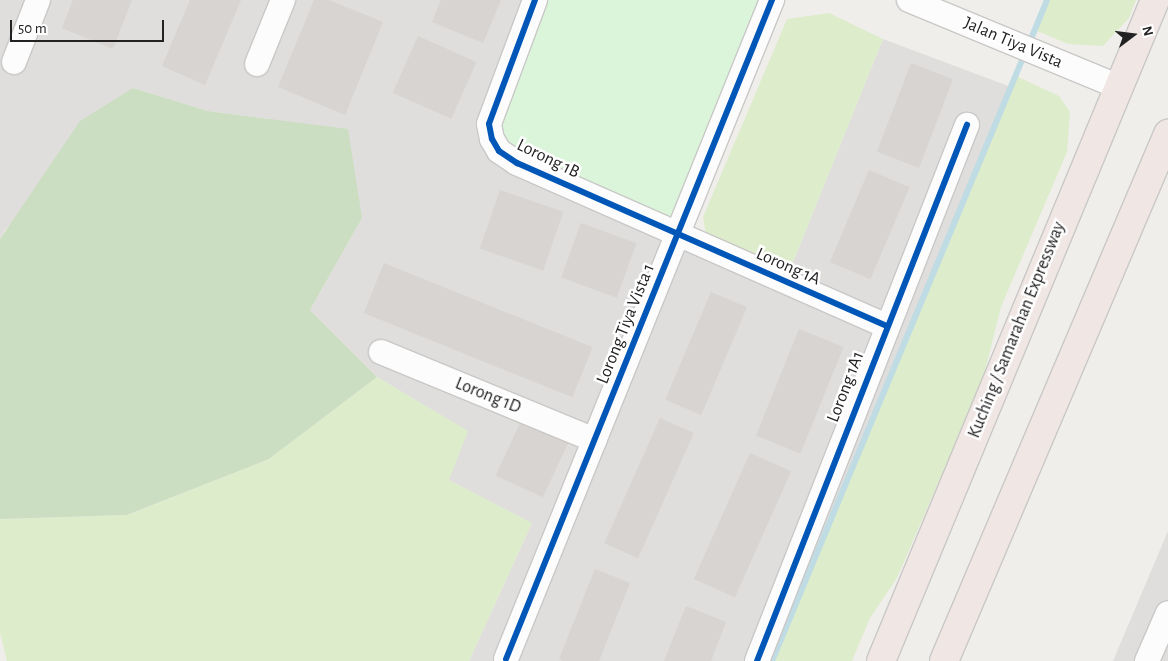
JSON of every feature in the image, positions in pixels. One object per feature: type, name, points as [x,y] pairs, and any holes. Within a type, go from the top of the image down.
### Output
[{"type":"highway","name":"Kuching / Samarahan Expressway","points":[[881,661],[1116,86],[1155,0]]},
{"type":"highway","points":[[944,661],[1168,134]]},
{"type":"highway","points":[[863,661],[891,601],[896,594],[912,585]]},
{"type":"street","points":[[14,62],[38,0]]},
{"type":"street","points":[[257,64],[283,0]]},
{"type":"street","name":"Lorong 1B","points":[[535,0],[489,124],[492,139],[499,151],[517,163],[678,235]]},
{"type":"street","name":"Lorong Tiya Vista 1","points":[[506,659],[772,0]]},
{"type":"street","name":"Jalan Tiya Vista","points":[[909,0],[1116,86]]},
{"type":"street","name":"Lorong 1A1","points":[[756,661],[886,326],[967,125]]},
{"type":"street","name":"Lorong 1A","points":[[678,235],[886,326]]},
{"type":"street","name":"Lorong 1D","points":[[381,352],[595,440]]},
{"type":"street","points":[[1147,661],[1168,613]]},
{"type":"shaded area","points":[[0,0],[535,0],[489,124],[785,282],[883,39],[1011,87],[772,661],[469,661],[532,523],[448,480],[467,431],[377,377],[310,310],[362,218],[270,119],[208,111],[133,88],[5,230],[0,239]]},
{"type":"shaded area","points":[[1168,531],[1168,661],[1113,661]]},
{"type":"green space","points":[[535,0],[772,0],[678,235],[499,151],[496,103]]},
{"type":"green space","points":[[1047,0],[1136,0],[1129,18],[1103,46],[1068,44],[1035,30]]},
{"type":"green space","points":[[829,13],[883,39],[785,282],[708,248],[703,217],[787,19]]},
{"type":"green space","points":[[1016,76],[1059,96],[1070,112],[1067,152],[1001,307],[983,379],[897,578],[870,618],[852,661],[772,661]]},
{"type":"green space","points":[[133,88],[208,111],[348,129],[362,218],[310,310],[377,377],[269,459],[127,515],[0,519],[0,239],[80,121]]},
{"type":"green space","points":[[377,377],[468,431],[449,480],[532,523],[469,661],[7,661],[0,633],[0,519],[128,515],[269,459]]},
{"type":"building","points":[[73,0],[132,0],[113,49],[62,28]]},
{"type":"building","points":[[190,0],[241,0],[205,85],[162,66]]},
{"type":"building","points":[[314,0],[329,0],[383,22],[345,115],[278,87]]},
{"type":"building","points":[[441,0],[501,0],[483,43],[432,22]]},
{"type":"building","points":[[418,36],[476,62],[451,119],[393,93]]},
{"type":"building","points":[[911,63],[953,79],[919,168],[877,152]]},
{"type":"building","points":[[869,170],[910,187],[870,279],[830,262]]},
{"type":"building","points":[[500,190],[563,212],[543,270],[480,249]]},
{"type":"building","points":[[581,223],[636,243],[617,298],[561,278]]},
{"type":"building","points":[[384,263],[593,347],[572,397],[364,313]]},
{"type":"building","points":[[711,292],[747,307],[701,415],[665,400]]},
{"type":"building","points":[[799,329],[844,347],[800,454],[756,436]]},
{"type":"building","points":[[660,418],[694,433],[638,558],[604,543]]},
{"type":"building","points":[[521,421],[568,443],[543,497],[496,475]]},
{"type":"building","points":[[750,453],[791,471],[735,597],[694,579]]},
{"type":"building","points":[[595,569],[630,583],[599,661],[563,661],[559,659]]},
{"type":"building","points":[[686,606],[726,622],[711,661],[664,661]]},
{"type":"waterway","points":[[1029,44],[1047,0]]},
{"type":"waterway","points":[[772,661],[1025,53]]},
{"type":"cycle path","points":[[535,0],[489,124],[492,139],[499,151],[517,163],[886,326]]},
{"type":"cycle path","points":[[506,659],[772,0]]},
{"type":"cycle path","points":[[757,661],[967,125]]}]
